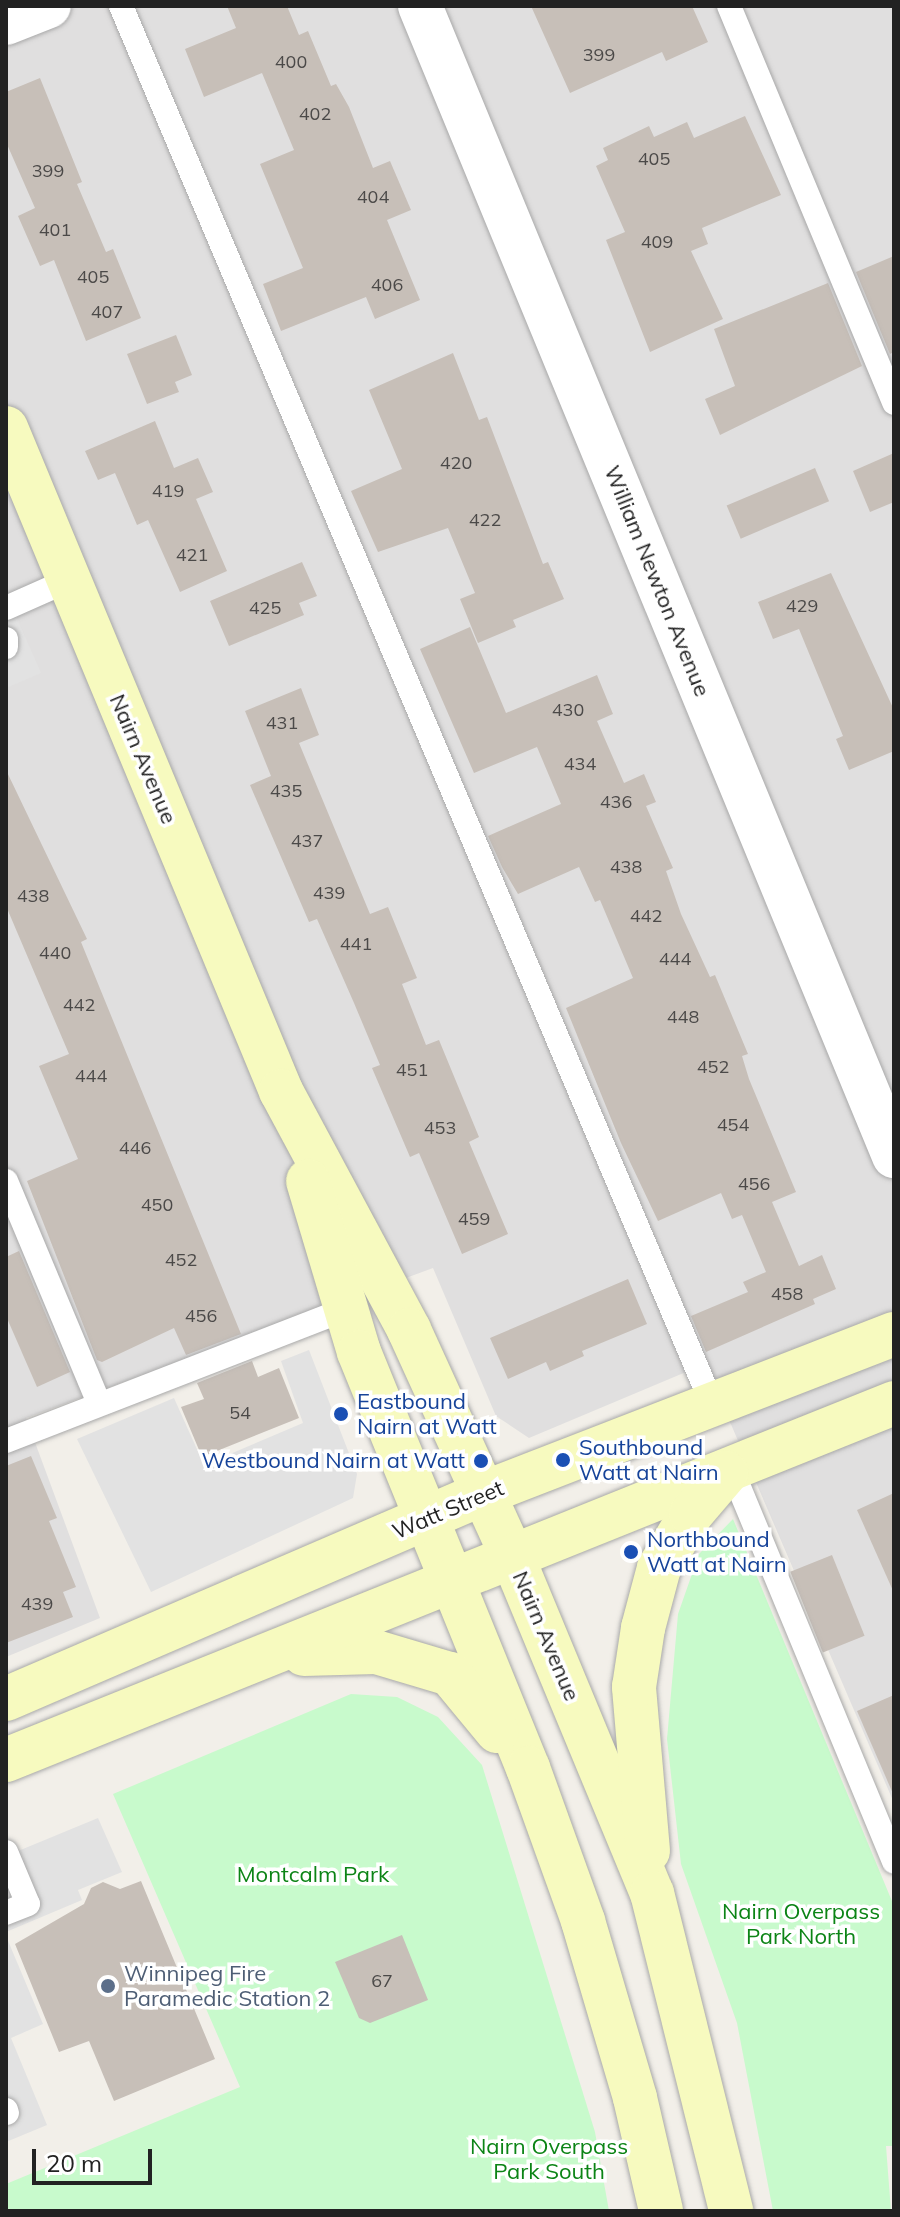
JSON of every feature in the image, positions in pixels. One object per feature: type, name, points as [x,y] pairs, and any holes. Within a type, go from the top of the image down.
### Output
[{"type":"main road","name":"Nairn Avenue","points":[[6,428],[281,1091],[409,1330],[513,1558],[652,1893],[731,2211]]},
{"type":"main road","name":"Nairn Avenue","points":[[281,1091],[346,1309],[424,1520],[528,1768],[587,1936],[635,2098],[661,2211]]},
{"type":"main road","name":"Watt Street","points":[[6,1699],[484,1493],[894,1334]]},
{"type":"main road","points":[[6,1760],[274,1655],[894,1403]]},
{"type":"main road","points":[[652,1893],[634,1687],[643,1628],[659,1568],[691,1514],[731,1468]]},
{"type":"main road","points":[[274,1655],[376,1652],[450,1674],[528,1768]]},
{"type":"street","points":[[6,23],[49,6]]},
{"type":"street","name":"William Newton Avenue","points":[[420,6],[894,1156]]},
{"type":"lane","points":[[121,6],[712,1404]]},
{"type":"lane","points":[[729,6],[894,403]]},
{"type":"lane","points":[[6,608],[69,580]]},
{"type":"lane","points":[[6,639],[6,647]]},
{"type":"lane","points":[[6,1181],[99,1403]]},
{"type":"lane","points":[[6,1441],[346,1309]]},
{"type":"lane","points":[[731,1468],[894,1862]]},
{"type":"lane","points":[[6,1852],[28,1904],[6,1913]]},
{"type":"shaded area","points":[[6,6],[894,6],[894,1803],[705,1364],[529,1438],[496,1416],[433,1268],[26,1418],[100,1618],[6,1657]]},
{"type":"shaded area","points":[[6,594],[41,673],[6,688]]},
{"type":"shaded area","points":[[309,1350],[357,1474],[353,1498],[151,1592],[77,1439],[174,1398],[204,1465],[303,1423],[281,1361]]},
{"type":"shaded area","points":[[98,1818],[122,1872],[78,1890],[82,1900],[6,1932],[6,1856]]},
{"type":"shaded area","points":[[6,1936],[43,2024],[11,2038],[47,2125],[6,2142]]},
{"type":"green space","name":"Nairn Overpass Park North","points":[[733,1519],[894,1906],[894,2146],[886,2146],[891,2211],[773,2211],[737,2023],[681,1864],[667,1739],[678,1614],[699,1554]]},
{"type":"green space","name":"Montcalm Park","points":[[351,1694],[397,1697],[438,1717],[482,1765],[595,2132],[609,2211],[6,2211],[6,2184],[240,2087],[113,1794]]},
{"type":"building","points":[[227,6],[287,6],[299,35],[308,31],[331,86],[336,84],[349,107],[373,168],[390,161],[411,210],[387,220],[420,300],[375,319],[366,297],[281,331],[263,284],[303,268],[260,164],[294,150],[262,73],[204,97],[185,49],[236,28]]},
{"type":"building","points":[[531,6],[692,6],[708,42],[666,61],[662,52],[570,93]]},
{"type":"building","points":[[40,78],[82,182],[77,184],[106,252],[113,249],[141,318],[86,341],[54,260],[40,266],[18,216],[35,208],[6,142],[6,92]]},
{"type":"building","points":[[745,116],[781,195],[702,228],[708,244],[691,251],[723,319],[650,352],[606,240],[625,232],[596,166],[608,160],[603,148],[649,126],[654,137],[687,122],[694,138]]},
{"type":"building","points":[[894,256],[894,352],[890,354],[856,272]]},
{"type":"building","points":[[828,283],[862,366],[720,435],[705,399],[735,386],[714,329]]},
{"type":"building","points":[[176,335],[192,375],[175,382],[179,392],[147,404],[127,354]]},
{"type":"building","points":[[453,353],[479,420],[487,417],[543,564],[548,562],[564,599],[513,620],[516,627],[478,643],[460,599],[475,593],[448,528],[378,552],[351,491],[402,469],[369,390]]},
{"type":"building","points":[[155,421],[174,468],[198,458],[213,492],[196,499],[227,571],[180,592],[148,520],[137,525],[115,473],[98,480],[85,451]]},
{"type":"building","points":[[894,453],[894,502],[870,512],[853,471]]},
{"type":"building","points":[[815,468],[829,501],[741,539],[727,506]]},
{"type":"building","points":[[302,562],[317,596],[299,603],[304,615],[229,646],[210,601]]},
{"type":"building","points":[[831,573],[894,710],[894,751],[849,770],[836,739],[843,736],[799,629],[773,639],[758,602]]},
{"type":"building","points":[[470,627],[506,713],[597,675],[613,714],[597,721],[624,783],[644,774],[656,802],[646,806],[673,868],[666,871],[681,914],[710,977],[715,975],[748,1054],[742,1056],[749,1079],[796,1192],[772,1202],[799,1266],[822,1255],[836,1289],[813,1299],[815,1304],[706,1352],[691,1316],[748,1292],[743,1282],[766,1272],[742,1215],[732,1219],[721,1193],[658,1221],[621,1143],[566,1008],[633,978],[600,900],[595,902],[579,867],[518,894],[502,867],[488,836],[561,804],[537,747],[474,773],[420,649]]},
{"type":"building","points":[[301,688],[319,735],[299,743],[370,914],[388,907],[417,978],[402,984],[426,1045],[439,1040],[479,1137],[469,1142],[508,1234],[462,1254],[419,1153],[410,1157],[372,1068],[380,1065],[354,1003],[317,919],[309,922],[250,785],[271,776],[245,711]]},
{"type":"building","points":[[6,770],[87,939],[81,942],[241,1334],[186,1355],[174,1328],[102,1362],[97,1360],[27,1181],[78,1159],[39,1066],[69,1054],[6,906]]},
{"type":"building","points":[[19,1251],[70,1372],[37,1387],[6,1316],[6,1257]]},
{"type":"building","points":[[628,1279],[647,1324],[582,1351],[584,1356],[550,1371],[546,1362],[508,1379],[490,1338]]},
{"type":"building","points":[[252,1361],[258,1377],[279,1368],[299,1418],[202,1457],[181,1407],[204,1399],[197,1383]]},
{"type":"building","points":[[31,1456],[57,1518],[49,1521],[76,1587],[63,1592],[73,1617],[6,1643],[6,1466]]},
{"type":"building","points":[[894,1493],[894,1593],[857,1510]]},
{"type":"building","points":[[832,1555],[865,1636],[823,1653],[790,1572]]},
{"type":"building","points":[[894,1695],[894,1796],[857,1711]]},
{"type":"building","name":"Winnipeg Fire Paramedic Station 2","points":[[141,1881],[215,2059],[114,2101],[89,2041],[59,2052],[15,1944],[84,1904],[91,1888],[103,1882],[120,1889]]},
{"type":"building","points":[[402,1935],[428,2000],[370,2023],[359,2018],[335,1962]]},
{"type":"place","name":"Eastbound Nairn at Watt","points":[[341,1414]]},
{"type":"place","name":"Southbound Watt at Nairn","points":[[563,1460]]},
{"type":"place","name":"Westbound Nairn at Watt","points":[[481,1461]]},
{"type":"place","name":"Northbound Watt at Nairn","points":[[631,1552]]},
{"type":"place","name":"Winnipeg Fire Paramedic Station 2","points":[[108,1986]]},
{"type":"park label","name":"Nairn Overpass Park South","points":[[549,2158]]}]
